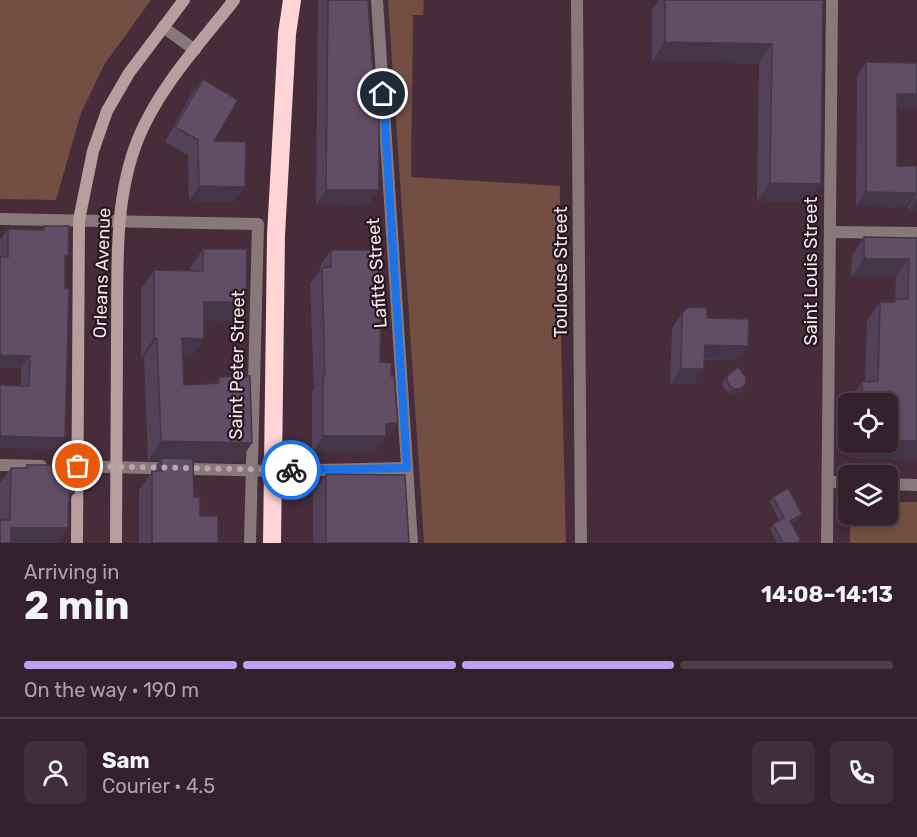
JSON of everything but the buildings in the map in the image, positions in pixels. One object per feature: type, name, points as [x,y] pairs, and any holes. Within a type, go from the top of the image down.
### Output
[{"type":"highway","points":[[272,543],[276,235],[287,34],[292,0]]},
{"type":"street","name":"Orleans Avenue","points":[[77,543],[79,220],[93,151],[107,111],[129,73],[184,0]]},
{"type":"street","name":"Orleans Avenue","points":[[116,543],[120,221],[127,175],[138,139],[167,86],[234,0]]},
{"type":"street","name":"Lafitte Street","points":[[377,0],[412,543]]},
{"type":"street","name":"Toulouse Street","points":[[577,0],[581,543]]},
{"type":"street","name":"Saint Louis Street","points":[[827,543],[832,0]]},
{"type":"street","points":[[163,27],[195,50]]},
{"type":"street","points":[[0,219],[120,221]]},
{"type":"street","name":"Saint Peter Street","points":[[120,221],[258,224],[250,543]]},
{"type":"street","points":[[830,232],[917,233]]},
{"type":"street","points":[[0,465],[252,470],[407,468]]},
{"type":"street","points":[[828,482],[838,482]]},
{"type":"street","points":[[898,484],[917,485]]},
{"type":"shaded area","points":[[0,0],[151,0],[104,65],[81,113],[56,200],[0,199]]},
{"type":"shaded area","points":[[388,0],[424,0],[423,15],[413,15],[411,177],[560,186],[559,253],[566,543],[424,543]]},
{"type":"shaded area","points":[[898,502],[917,502],[917,543],[850,543],[850,525],[898,525]]},
{"type":"way so far","points":[[78,466],[291,470]]},
{"type":"route","points":[[291,470],[407,468],[383,94]]}]
